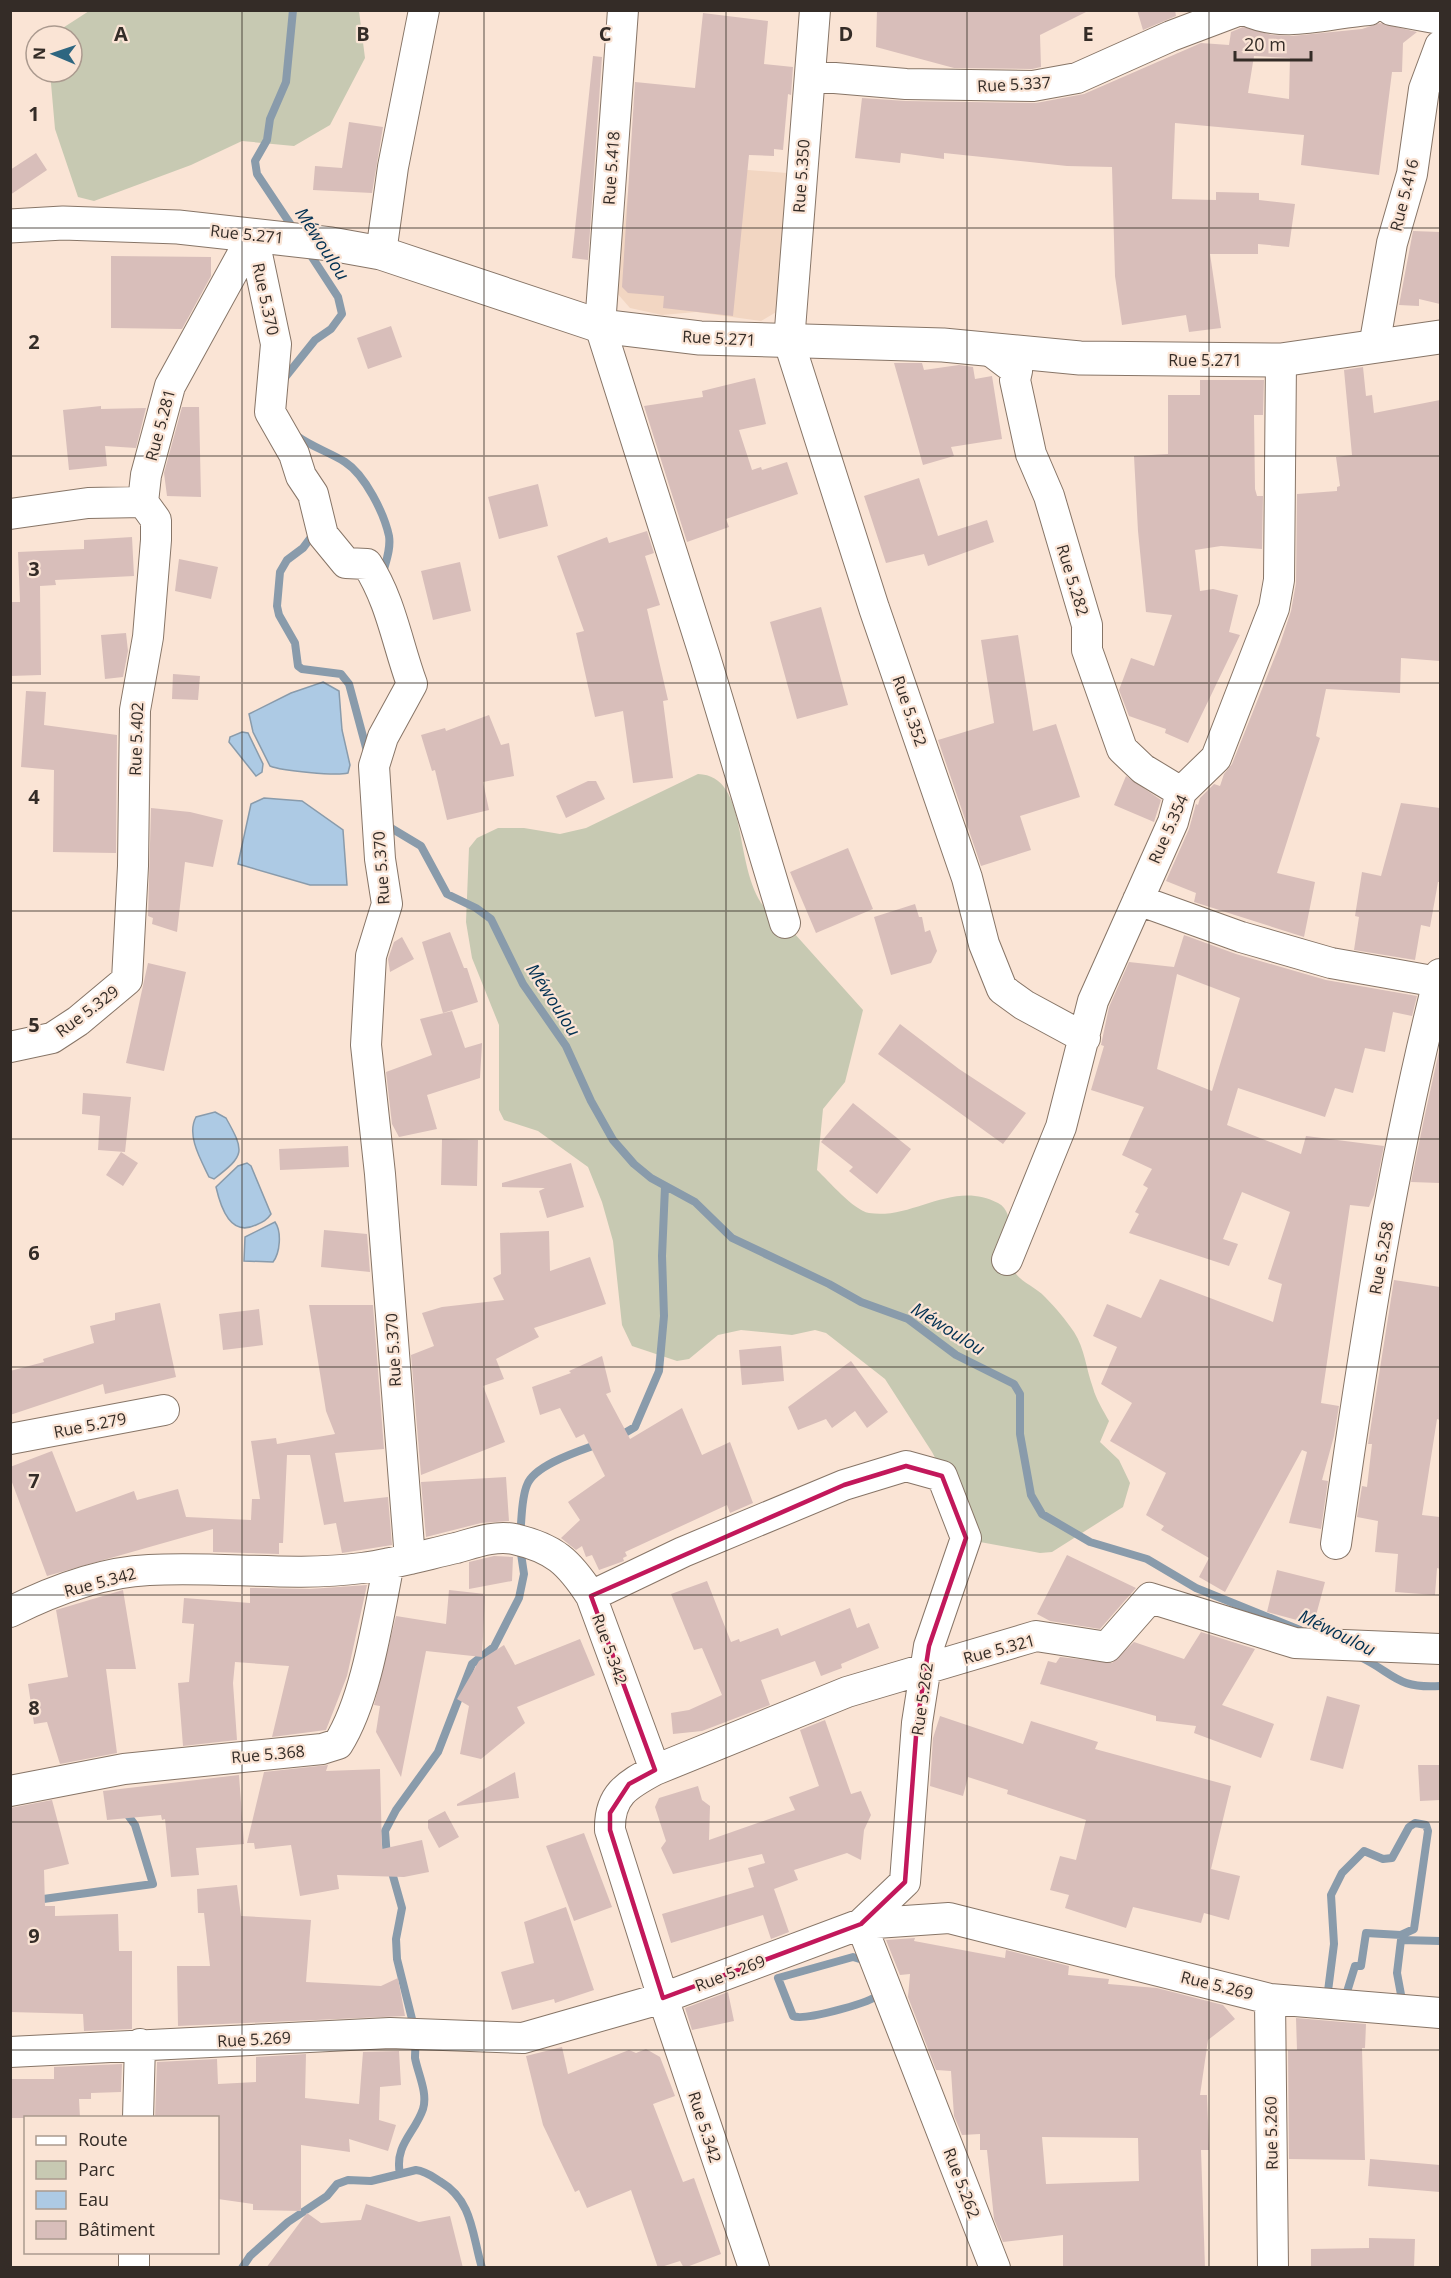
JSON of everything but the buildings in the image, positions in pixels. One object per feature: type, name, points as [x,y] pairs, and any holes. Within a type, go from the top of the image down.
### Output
[{"type":"street","points":[[381,253],[393,167],[424,10]]},
{"type":"street","name":"Rue 5.418","points":[[600,326],[622,10]]},
{"type":"street","name":"Rue 5.350","points":[[789,342],[804,134],[812,76],[815,10]]},
{"type":"street","name":"Rue 5.337","points":[[812,76],[906,84],[1033,86],[1077,78],[1181,32],[1240,10]]},
{"type":"street","points":[[1245,10],[1260,17],[1286,20],[1369,10]]},
{"type":"street","points":[[1391,10],[1440,19]]},
{"type":"street","name":"Rue 5.416","points":[[1374,347],[1392,243],[1412,174],[1424,89],[1440,46]]},
{"type":"street","name":"Rue 5.271","points":[[10,226],[63,223],[178,227],[381,253],[600,326],[700,338],[944,345],[992,352],[1080,358],[1281,360],[1440,337]]},
{"type":"street","name":"Rue 5.281","points":[[143,502],[146,475],[170,386],[253,235]]},
{"type":"street","name":"Rue 5.370","points":[[253,235],[276,344],[270,412],[294,454],[300,476],[313,494],[322,535],[346,563],[367,564],[376,579],[392,614],[412,684],[383,737],[374,766],[380,859],[387,904],[371,956],[366,1045],[381,1185],[399,1561]]},
{"type":"street","points":[[600,326],[705,657],[785,923]]},
{"type":"street","name":"Rue 5.352","points":[[789,342],[874,608],[967,878],[984,944],[1002,989],[1024,1005],[1085,1038]]},
{"type":"street","name":"Rue 5.282","points":[[992,352],[1017,371],[1015,380],[1031,454],[1049,496],[1087,626],[1087,650],[1122,749],[1143,769],[1181,792]]},
{"type":"street","name":"Rue 5.354","points":[[1006,1260],[1061,1127],[1093,1001],[1173,822],[1181,792],[1216,759],[1274,608],[1279,580],[1281,360]]},
{"type":"street","points":[[10,514],[88,503],[143,502]]},
{"type":"street","name":"Rue 5.402","points":[[127,980],[133,866],[135,710],[148,637],[156,540],[156,520],[143,502]]},
{"type":"street","points":[[1138,900],[1241,938],[1331,963],[1439,978]]},
{"type":"street","name":"Rue 5.258","points":[[1336,1544],[1360,1373],[1391,1201],[1439,978]]},
{"type":"street","name":"Rue 5.329","points":[[10,1047],[52,1038],[78,1021],[127,980]]},
{"type":"street","name":"Rue 5.279","points":[[13,1438],[164,1410]]},
{"type":"street","name":"Rue 5.262","points":[[591,1596],[683,1552],[844,1485],[906,1466],[942,1476],[966,1538],[929,1646],[917,1723],[905,1882],[861,1924],[995,2268]]},
{"type":"street","name":"Rue 5.342","points":[[10,1612],[42,1596],[100,1578],[147,1570],[332,1572],[399,1561],[489,1540],[511,1538],[560,1556],[576,1572],[591,1596],[655,1770],[629,1784],[617,1798],[610,1813],[610,1821],[663,1998],[754,2268]]},
{"type":"street","name":"Rue 5.368","points":[[10,1791],[124,1769],[322,1749],[338,1744],[347,1731],[399,1561]]},
{"type":"street","name":"Rue 5.321","points":[[655,1770],[847,1692],[1036,1636],[1107,1647],[1150,1598],[1295,1643],[1440,1649]]},
{"type":"street","name":"Rue 5.269","points":[[10,2052],[390,2033],[523,2038],[663,1998],[861,1924],[948,1918],[1270,1999],[1440,2013]]},
{"type":"street","name":"Rue 5.260","points":[[1270,1999],[1273,2268]]},
{"type":"street","points":[[138,2116],[140,2044]]},
{"type":"highlighted area","points":[[906,1466],[942,1476],[966,1538],[929,1646],[917,1723],[905,1882],[861,1924],[663,1998],[610,1830],[610,1813],[629,1784],[655,1770],[591,1596],[844,1485]]},
{"type":"shaded area","points":[[641,83],[710,167],[799,174],[783,308],[761,321],[696,312],[662,315],[630,308],[616,292]]},
{"type":"green space","points":[[89,11],[359,11],[365,58],[330,125],[294,146],[242,141],[191,165],[94,201],[78,197],[55,129],[51,84],[84,84],[84,24],[69,24]]},
{"type":"green space","points":[[698,774],[717,780],[729,795],[754,889],[766,910],[785,923],[863,1010],[845,1082],[823,1109],[817,1170],[856,1207],[869,1213],[885,1214],[901,1211],[949,1197],[965,1195],[981,1197],[998,1203],[1008,1215],[1010,1259],[1014,1272],[1049,1301],[1078,1339],[1094,1392],[1109,1421],[1100,1442],[1119,1460],[1130,1483],[1123,1507],[1052,1552],[1040,1553],[980,1542],[932,1452],[885,1379],[826,1333],[815,1330],[792,1335],[741,1330],[718,1335],[689,1359],[677,1361],[632,1346],[622,1325],[613,1241],[602,1202],[588,1167],[538,1131],[504,1120],[499,1110],[499,1025],[472,958],[466,922],[469,848],[477,838],[498,828],[524,828],[560,834],[586,828]]},
{"type":"water","points":[[323,682],[339,691],[342,730],[350,765],[348,773],[286,770],[270,766],[253,732],[249,714],[291,693]]},
{"type":"water","points":[[242,732],[248,733],[263,764],[262,772],[256,776],[229,742],[230,737]]},
{"type":"water","points":[[264,798],[302,801],[343,830],[347,885],[310,885],[238,864],[251,804]]},
{"type":"water","points":[[215,1112],[226,1118],[236,1138],[239,1152],[232,1164],[214,1179],[209,1177],[202,1163],[194,1139],[193,1124],[196,1117]]},
{"type":"water","points":[[247,1163],[251,1166],[271,1214],[263,1222],[247,1228],[240,1227],[228,1219],[216,1187],[238,1166]]},
{"type":"water","points":[[275,1222],[279,1231],[279,1242],[273,1262],[244,1261],[245,1237]]},
{"type":"waterway","name":"Méwoulou","points":[[293,10],[286,82],[270,119],[267,140],[255,161],[257,174],[295,231]]},
{"type":"waterway","name":"Méwoulou","points":[[283,380],[315,340],[331,329],[342,314],[338,297],[308,251]]},
{"type":"waterway","points":[[297,436],[345,462],[366,485],[383,517],[389,536],[389,550],[383,573]]},
{"type":"waterway","name":"Méwoulou","points":[[315,532],[303,548],[287,560],[280,572],[277,606],[279,615],[295,643],[298,666],[302,669],[341,674],[349,684],[368,755]]},
{"type":"waterway","name":"Méwoulou","points":[[386,825],[421,846],[447,894],[476,908],[491,919],[523,984],[566,1046],[591,1101],[613,1140],[634,1164],[651,1178],[695,1202],[732,1238],[829,1284],[861,1302],[908,1319],[956,1355],[1014,1384],[1020,1394],[1020,1434],[1031,1495],[1042,1514],[1090,1542],[1147,1559],[1196,1588],[1300,1630]]},
{"type":"waterway","points":[[618,1437],[635,1427],[659,1371],[664,1316],[662,1256],[665,1187]]},
{"type":"waterway","points":[[520,1535],[524,1497],[531,1478],[548,1465],[598,1444]]},
{"type":"waterway","points":[[387,1858],[385,1831],[396,1810],[438,1752],[472,1664],[494,1647],[519,1598],[524,1574],[520,1547]]},
{"type":"waterway","name":"Méwoulou","points":[[1360,1657],[1404,1682],[1414,1685],[1440,1686]]},
{"type":"waterway","points":[[36,1900],[153,1884],[135,1825],[125,1811]]},
{"type":"waterway","points":[[1415,1823],[1426,1825],[1428,1831],[1414,1929],[1401,1935],[1366,1933],[1361,1966],[1355,1966],[1346,1995],[1328,1991],[1334,1944],[1331,1895],[1342,1873],[1364,1851],[1383,1859],[1392,1858],[1409,1827],[1415,1823]]},
{"type":"waterway","points":[[391,1869],[402,1908],[396,1939],[397,1959],[414,2027]]},
{"type":"waterway","points":[[1402,2000],[1397,1973],[1401,1940],[1440,1941]]},
{"type":"waterway","points":[[853,1957],[863,1960],[877,1990],[877,1996],[835,2011],[809,2016],[793,2016],[778,1978],[853,1957]]},
{"type":"waterway","points":[[400,2174],[400,2155],[424,2103],[415,2058],[415,2039]]},
{"type":"waterway","points":[[242,2268],[250,2256],[288,2222],[327,2196],[337,2184],[348,2180],[371,2181],[416,2170],[441,2182],[460,2199],[470,2220],[482,2268]]}]
